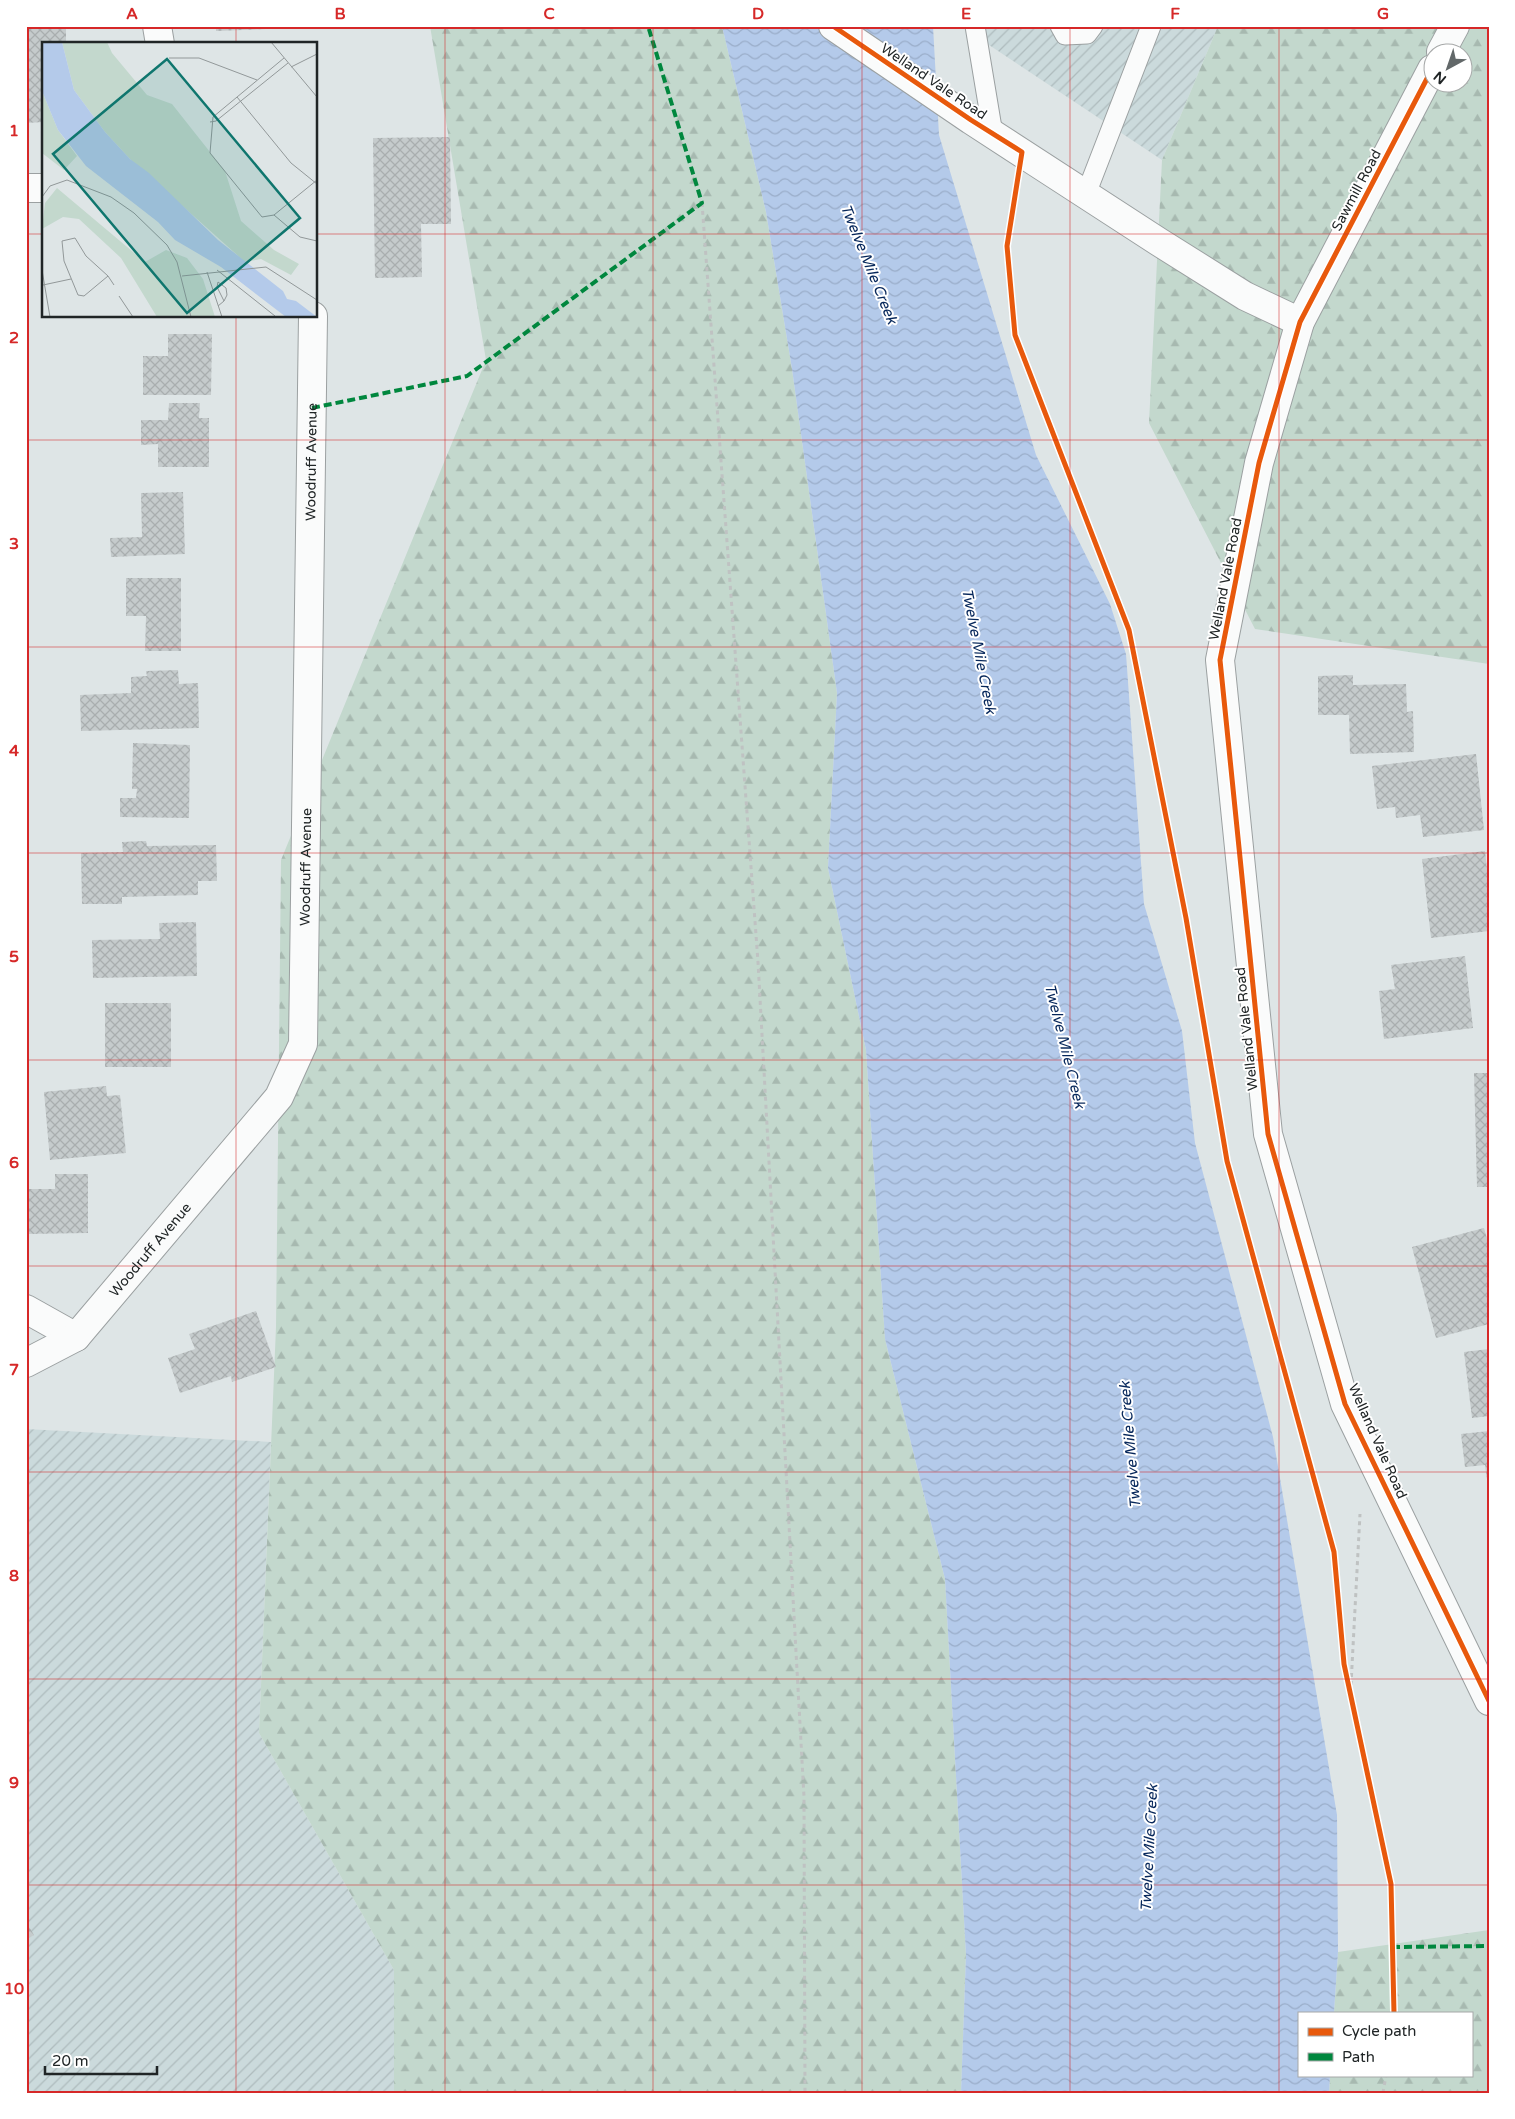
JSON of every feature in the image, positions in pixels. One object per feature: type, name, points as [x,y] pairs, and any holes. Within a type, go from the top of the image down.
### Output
[{"type":"street","points":[[157,26],[160,42]]},
{"type":"street","name":"Welland Vale Road","points":[[834,26],[982,127],[1159,242],[1245,296],[1300,322],[1259,463],[1220,660],[1268,1134],[1345,1404],[1489,1701]]},
{"type":"street","points":[[1446,42],[1455,26]]},
{"type":"street","name":"Sawmill Road","points":[[1300,322],[1422,88]]},
{"type":"street","points":[[26,188],[42,188]]},
{"type":"street","name":"Woodruff Avenue","points":[[76,1337],[279,1097],[303,1044],[313,318]]},
{"type":"street","points":[[26,1309],[76,1337]]},
{"type":"street","points":[[26,1363],[76,1337]]},
{"type":"lane","points":[[974,26],[982,127]]},
{"type":"lane","points":[[1060,26],[1065,35],[1088,34],[1093,26]]},
{"type":"lane","points":[[1086,194],[1151,26]]},
{"type":"path","points":[[1022,152],[1007,246],[1015,335],[1129,630],[1186,918],[1228,1161],[1334,1552],[1344,1664],[1391,1884],[1394,2012]]},
{"type":"path","points":[[702,203],[758,962],[804,1787],[805,2093]]},
{"type":"path","points":[[1351,1691],[1360,1512]]},
{"type":"path","points":[[1383,2093],[1386,2076]]},
{"type":"shaded area","points":[[982,26],[1218,26],[1162,160],[986,43]]},
{"type":"shaded area","points":[[26,1429],[271,1442],[259,1733],[394,1970],[394,2093],[26,2093]]},
{"type":"green space","points":[[430,26],[722,26],[766,212],[792,369],[837,693],[828,868],[866,1050],[885,1339],[945,1579],[966,1955],[961,2093],[394,2093],[394,1970],[259,1733],[276,1327],[281,860],[486,360]]},
{"type":"green space","points":[[1218,26],[1489,26],[1489,664],[1255,629],[1149,423],[1162,160]]},
{"type":"green space","points":[[1489,1930],[1489,2093],[1329,2093],[1330,2076],[1472,2076],[1472,2012],[1334,2012],[1338,1952]]},
{"type":"water","name":"Twelve Mile Creek","points":[[722,26],[933,26],[939,135],[1036,455],[1110,604],[1126,654],[1144,904],[1182,1031],[1195,1143],[1273,1437],[1337,1815],[1338,1952],[1334,2012],[1298,2012],[1298,2076],[1330,2076],[1329,2093],[961,2093],[966,1955],[945,1579],[885,1339],[866,1050],[828,868],[837,693],[792,369],[766,212]]},
{"type":"building","points":[[26,26],[66,26],[66,42],[42,42],[42,122],[26,123]]},
{"type":"building","points":[[216,26],[290,26],[290,28],[216,31]]},
{"type":"building","points":[[450,137],[451,224],[421,224],[422,277],[375,278],[373,138]]},
{"type":"building","points":[[168,334],[212,334],[211,395],[143,395],[143,356],[168,356]]},
{"type":"building","points":[[169,403],[200,403],[199,418],[209,418],[209,467],[158,467],[158,444],[141,445],[141,420],[168,420]]},
{"type":"building","points":[[183,492],[185,554],[111,557],[110,538],[142,537],[141,493]]},
{"type":"building","points":[[126,578],[181,578],[181,651],[145,651],[146,616],[126,616]]},
{"type":"building","points":[[178,670],[179,684],[198,683],[199,728],[81,731],[80,695],[131,693],[131,677],[147,676],[146,671]]},
{"type":"building","points":[[1353,675],[1353,685],[1406,684],[1407,712],[1413,711],[1414,752],[1350,754],[1349,715],[1318,715],[1318,676]]},
{"type":"building","points":[[133,743],[190,745],[189,818],[120,817],[120,798],[136,798],[137,789],[132,789]]},
{"type":"building","points":[[1476,754],[1484,830],[1423,837],[1420,815],[1396,818],[1395,807],[1377,809],[1372,766]]},
{"type":"building","points":[[146,841],[147,846],[216,845],[217,881],[198,881],[198,895],[122,897],[122,904],[82,904],[81,853],[123,852],[122,842]]},
{"type":"building","points":[[1485,851],[1489,886],[1489,931],[1431,938],[1422,859]]},
{"type":"building","points":[[196,922],[197,976],[93,978],[92,940],[160,939],[159,923]]},
{"type":"building","points":[[1465,956],[1473,1028],[1384,1039],[1379,991],[1395,989],[1391,965]]},
{"type":"building","points":[[105,1003],[171,1003],[171,1067],[105,1067]]},
{"type":"building","points":[[1474,1073],[1489,1073],[1489,1187],[1477,1187]]},
{"type":"building","points":[[106,1086],[107,1096],[120,1095],[126,1153],[50,1160],[44,1092]]},
{"type":"building","points":[[55,1174],[88,1174],[88,1233],[26,1234],[26,1189],[55,1189]]},
{"type":"building","points":[[1484,1228],[1489,1246],[1489,1324],[1436,1338],[1412,1247]]},
{"type":"building","points":[[256,1311],[276,1367],[232,1382],[231,1376],[180,1393],[168,1358],[195,1349],[189,1334]]},
{"type":"building","points":[[1489,1349],[1489,1416],[1472,1418],[1464,1352]]},
{"type":"building","points":[[1489,1431],[1488,1487],[1485,1465],[1465,1467],[1461,1434]]},
{"type":"building","points":[[26,1922],[34,1935],[26,1940]]},
{"type":"marked path","points":[[312,408],[467,376],[702,203],[648,26]]},
{"type":"marked path","points":[[1392,1947],[1489,1946]]},
{"type":"cycle path","points":[[833,26],[971,120],[1022,152],[1007,246],[1015,335],[1129,630],[1186,918],[1227,1161],[1334,1552],[1344,1664],[1391,1884],[1394,2012]]},
{"type":"cycle path","points":[[1422,88],[1300,322],[1259,463],[1220,660],[1268,1134],[1345,1404],[1489,1701]]}]
